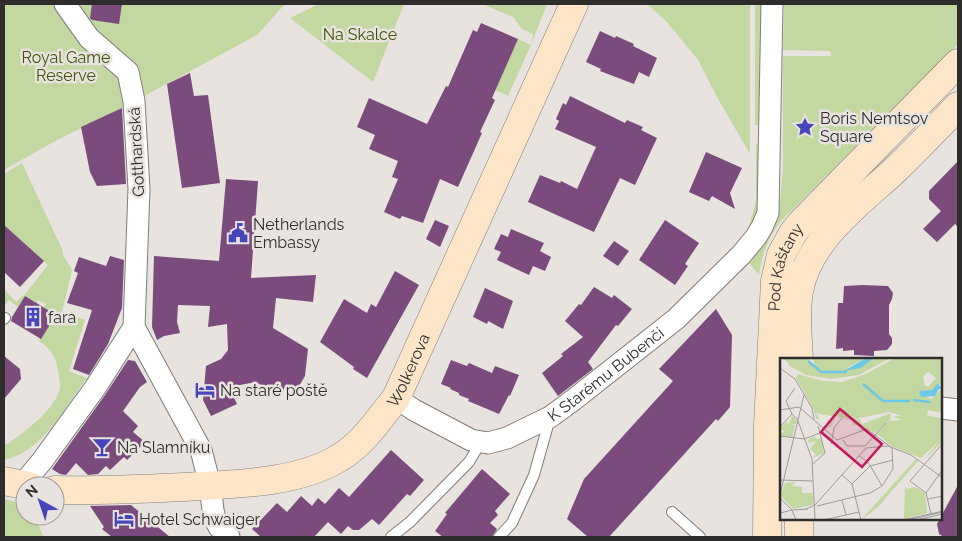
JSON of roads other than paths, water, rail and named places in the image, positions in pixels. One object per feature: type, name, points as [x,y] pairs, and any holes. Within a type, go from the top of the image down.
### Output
[{"type":"main road","name":"Wolkerova","points":[[65,490],[94,491],[210,485],[286,477],[312,471],[352,449],[396,398],[574,4]]},
{"type":"main road","name":"Pod Kaštany","points":[[767,537],[774,425],[775,281],[781,255],[786,244],[801,223],[958,63]]},
{"type":"main road","name":"Pod Kaštany","points":[[798,358],[797,309],[799,291],[803,277],[815,252],[851,210],[895,170],[958,106]]},
{"type":"main road","points":[[799,521],[799,537]]},
{"type":"street","name":"Gotthardská","points":[[65,4],[89,38],[128,72],[134,101],[139,190],[134,327]]},
{"type":"street","name":"K Starému Bubenči","points":[[396,398],[461,436],[481,442],[498,442],[520,434],[550,417],[572,401],[676,319],[756,237],[765,221],[769,202],[772,4]]},
{"type":"street","points":[[25,476],[90,396],[134,327],[202,450],[215,519],[228,537]]},
{"type":"street","points":[[942,408],[958,410]]},
{"type":"lane","points":[[499,537],[512,523],[534,475],[550,417]]},
{"type":"lane","points":[[391,537],[410,522],[469,462],[481,442]]},
{"type":"lane","points":[[672,512],[700,537]]},
{"type":"place","name":"Boris Nemtsov Square","points":[[805,127]]},
{"type":"place","name":"Netherlands Embassy","points":[[238,233]]},
{"type":"place","name":"fara","points":[[33,317]]},
{"type":"place","name":"Na staré poště","points":[[205,390]]},
{"type":"place","name":"Na Slamníku","points":[[102,447]]},
{"type":"place","name":"Hotel Schwaiger","points":[[124,519]]},
{"type":"park label","name":"Na Skalce","points":[[360,34]]},
{"type":"park label","name":"Royal Game Reserve","points":[[66,66]]}]
